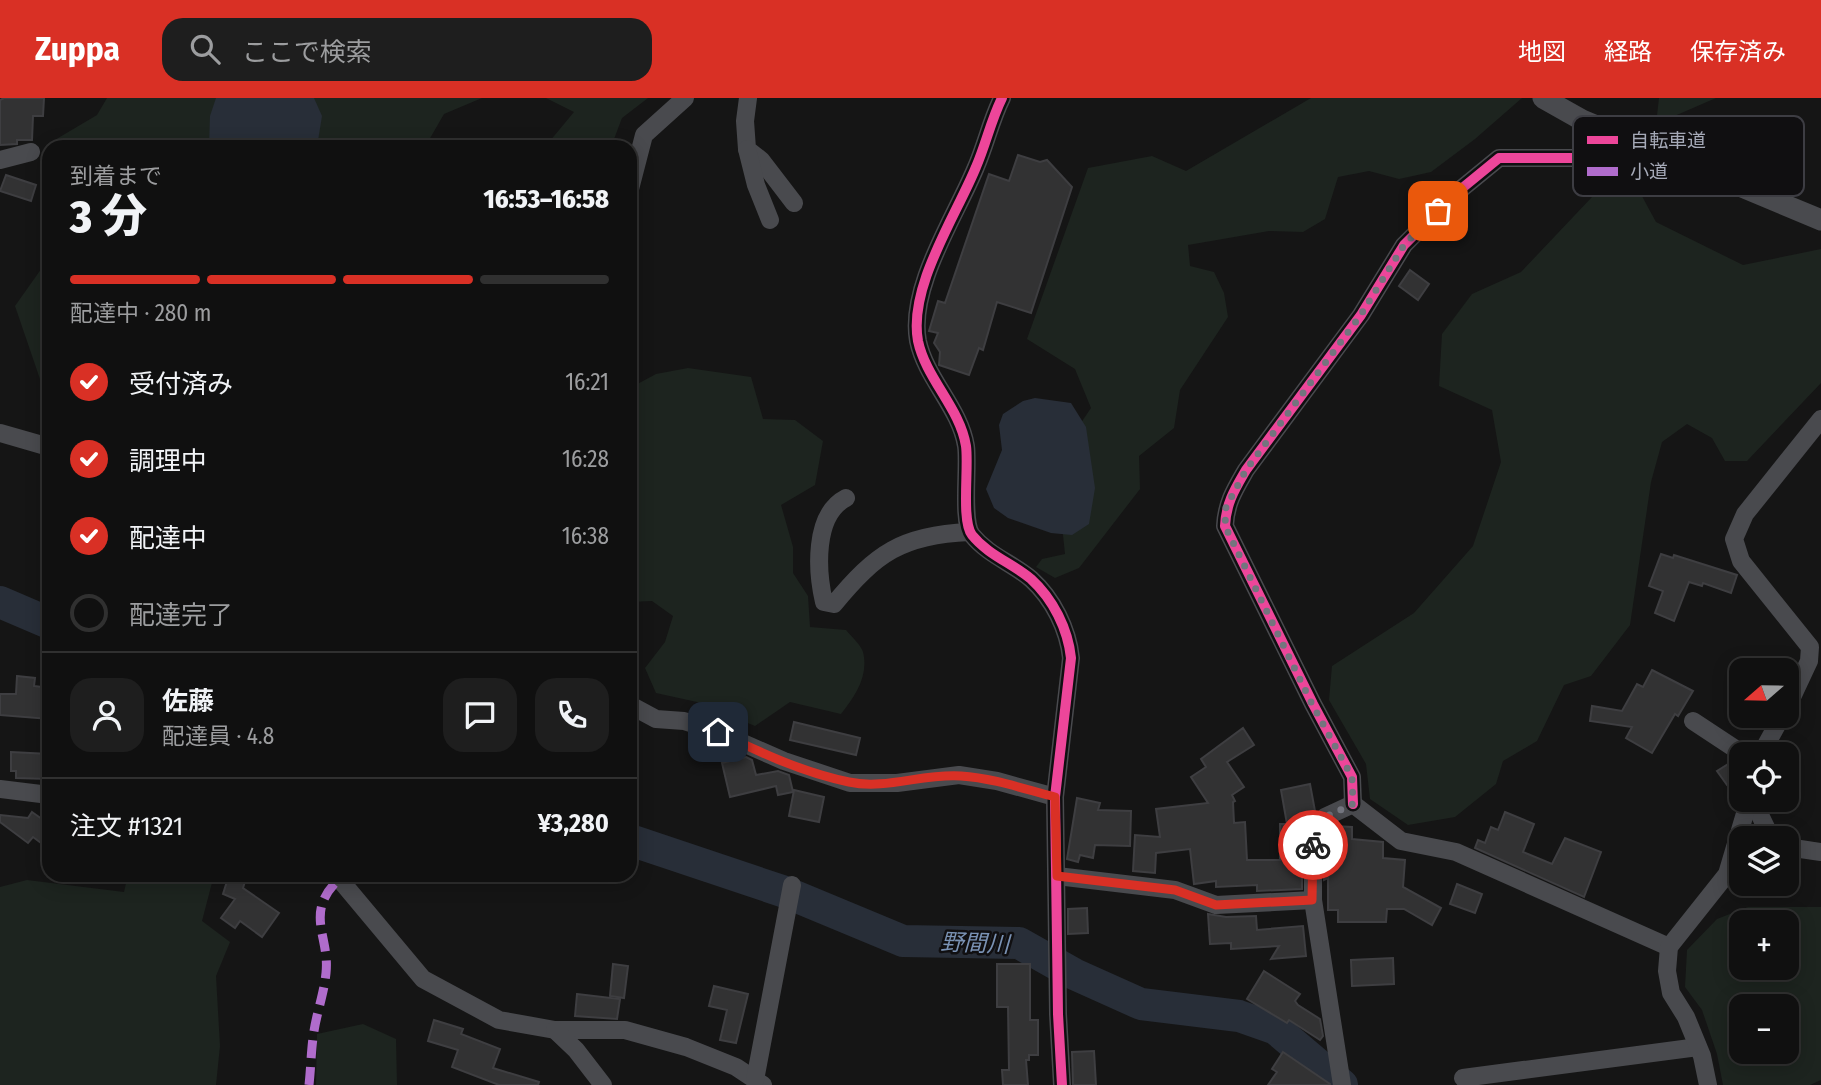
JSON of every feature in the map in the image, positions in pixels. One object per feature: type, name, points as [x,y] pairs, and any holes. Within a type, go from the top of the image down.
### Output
[{"type":"street","points":[[637,162],[644,135],[685,98]]},
{"type":"street","points":[[748,98],[745,121],[747,149],[756,185],[770,220]]},
{"type":"street","points":[[1002,98],[992,118],[975,170],[937,250],[916,314],[918,341],[925,361],[958,419],[966,446],[969,532],[982,547],[1031,579],[1045,595],[1069,637],[1070,658],[1055,797],[1058,1014],[1062,1085]]},
{"type":"street","points":[[1543,98],[1575,116]]},
{"type":"street","points":[[747,149],[761,160],[794,202]]},
{"type":"street","points":[[0,160],[31,152]]},
{"type":"street","points":[[1353,804],[1352,777],[1312,704],[1225,526],[1226,507],[1246,470],[1360,316],[1404,245],[1455,194],[1499,158],[1573,158]]},
{"type":"street","points":[[1763,196],[1821,220]]},
{"type":"street","points":[[1799,684],[1815,650],[1741,561],[1734,539],[1745,514],[1821,419]]},
{"type":"street","points":[[0,433],[42,445]]},
{"type":"street","points":[[846,498],[837,502],[821,540],[818,559],[824,602],[834,604],[865,569],[890,550],[914,538],[969,532]]},
{"type":"street","points":[[637,709],[656,719],[684,721],[718,732],[784,761],[850,783],[897,783],[959,775],[997,781],[1055,797]]},
{"type":"street","points":[[1693,721],[1729,744]]},
{"type":"street","points":[[0,789],[42,794]]},
{"type":"street","points":[[1342,1085],[1312,900],[1313,829],[1325,817],[1353,804]]},
{"type":"street","points":[[1353,804],[1401,841],[1456,852],[1669,947]]},
{"type":"street","points":[[1708,1085],[1698,1047],[1686,1017],[1671,993],[1667,971],[1669,947],[1727,874],[1745,812]]},
{"type":"street","points":[[1799,849],[1821,852]]},
{"type":"street","points":[[1057,876],[1175,890],[1216,905],[1312,900]]},
{"type":"street","points":[[344,882],[423,979],[499,1020],[555,1030],[625,1030],[686,1046],[736,1067],[759,1082],[792,885]]},
{"type":"street","points":[[555,1030],[576,1050],[603,1085]]},
{"type":"street","points":[[1463,1078],[1698,1047]]},
{"type":"shaded area","points":[[107,98],[482,98],[444,114],[429,140],[55,140],[97,115]]},
{"type":"shaded area","points":[[216,98],[314,98],[322,116],[318,140],[209,140],[210,116]]},
{"type":"shaded area","points":[[546,98],[648,98],[622,118],[614,140],[551,140],[574,112]]},
{"type":"shaded area","points":[[1311,98],[1522,98],[1475,139],[1431,172],[1399,179],[1369,171],[1338,177],[1325,219],[1303,232],[1269,231],[1188,245],[1190,266],[1214,272],[1224,293],[1228,317],[1180,390],[1174,428],[1139,456],[1140,489],[1079,568],[1055,578],[1036,567],[1042,559],[1065,554],[1061,516],[1068,442],[1091,408],[1075,369],[1027,339],[1088,168],[1152,156],[1186,171]]},
{"type":"shaded area","points":[[1659,98],[1716,98],[1674,116],[1657,116]]},
{"type":"shaded area","points":[[1642,196],[1656,222],[1743,265],[1821,249],[1821,383],[1747,461],[1725,461],[1712,438],[1687,424],[1662,442],[1651,482],[1630,625],[1591,676],[1564,685],[1537,741],[1503,761],[1496,784],[1455,817],[1408,825],[1370,799],[1366,764],[1329,700],[1332,666],[1414,613],[1473,546],[1501,462],[1492,410],[1439,386],[1442,334],[1472,294],[1521,272],[1592,197]]},
{"type":"shaded area","points":[[42,268],[42,382],[41,382],[15,306]]},
{"type":"shaded area","points":[[688,368],[751,377],[763,419],[795,420],[823,441],[815,485],[781,505],[793,547],[793,573],[808,596],[810,627],[846,630],[863,652],[862,677],[856,693],[841,714],[790,702],[755,726],[697,702],[656,693],[645,668],[665,642],[673,616],[652,601],[637,602],[637,384],[656,374]]},
{"type":"shaded area","points":[[1035,398],[1071,403],[1086,427],[1095,488],[1089,524],[1072,535],[1051,533],[1008,518],[994,508],[986,489],[1002,450],[999,425],[1003,414],[1023,401]]},
{"type":"shaded area","points":[[27,880],[124,892],[126,882],[212,882],[202,921],[230,942],[216,976],[220,1046],[216,1085],[0,1085],[0,887]]},
{"type":"shaded area","points":[[1748,907],[1821,907],[1821,1080],[1810,1085],[1723,1085],[1717,1054],[1702,1010],[1685,987],[1687,950],[1717,919],[1729,914],[1729,980],[1799,980],[1799,910],[1740,910]]},
{"type":"shaded area","points":[[363,1024],[396,1039],[397,1085],[316,1085],[317,1034]]},
{"type":"building","points":[[44,98],[43,116],[33,116],[32,140],[17,140],[17,144],[0,145],[0,100]]},
{"type":"building","points":[[1018,155],[1040,162],[1047,160],[1072,187],[1031,313],[997,302],[983,350],[979,348],[969,375],[939,365],[940,352],[934,343],[938,333],[929,331],[938,301],[945,303],[989,174],[1009,181]]},
{"type":"building","points":[[6,175],[36,185],[31,201],[0,191]]},
{"type":"building","points":[[1410,270],[1429,284],[1418,300],[1399,286]]},
{"type":"building","points":[[1661,554],[1673,558],[1674,555],[1737,575],[1731,593],[1703,583],[1702,586],[1689,582],[1674,621],[1655,613],[1663,591],[1649,586]]},
{"type":"building","points":[[1652,670],[1693,691],[1678,716],[1675,714],[1652,753],[1626,738],[1632,727],[1590,721],[1592,706],[1622,711],[1637,684],[1643,687]]},
{"type":"building","points":[[17,676],[35,678],[34,686],[42,687],[42,718],[0,715],[0,694],[16,694]]},
{"type":"building","points":[[794,722],[860,738],[856,755],[790,740]]},
{"type":"building","points":[[1243,728],[1254,745],[1227,762],[1244,787],[1232,795],[1235,801],[1234,823],[1245,822],[1247,860],[1280,860],[1280,824],[1287,824],[1281,790],[1310,784],[1315,811],[1302,829],[1302,889],[1257,891],[1257,885],[1216,887],[1216,881],[1194,884],[1190,849],[1156,853],[1155,873],[1133,871],[1135,835],[1160,837],[1156,809],[1208,803],[1191,777],[1206,767],[1201,759]]},
{"type":"building","points":[[694,736],[719,745],[716,758],[697,753]]},
{"type":"building","points":[[11,752],[42,754],[42,779],[16,778],[16,771],[11,771]]},
{"type":"building","points":[[746,757],[752,760],[756,775],[778,771],[789,775],[793,792],[778,795],[776,786],[730,797],[722,763]]},
{"type":"building","points":[[1729,764],[1729,784],[1727,785],[1717,771]]},
{"type":"building","points":[[794,790],[824,797],[819,822],[789,816]]},
{"type":"building","points":[[1077,798],[1100,803],[1098,810],[1131,811],[1130,846],[1095,845],[1093,858],[1080,855],[1078,862],[1067,859]]},
{"type":"building","points":[[32,812],[42,819],[42,844],[33,837],[28,843],[0,822],[0,815],[28,818]]},
{"type":"building","points":[[1505,812],[1534,824],[1523,852],[1552,864],[1565,838],[1601,852],[1584,897],[1475,848],[1478,840],[1485,843],[1491,827],[1498,830]]},
{"type":"building","points":[[1333,826],[1352,827],[1352,839],[1383,842],[1383,858],[1405,860],[1403,887],[1441,908],[1432,925],[1404,909],[1387,909],[1386,922],[1338,922],[1338,910],[1328,910],[1328,878],[1324,880],[1324,834]]},
{"type":"building","points":[[227,882],[245,882],[243,888],[279,913],[262,937],[240,921],[235,928],[221,918],[235,899],[223,894]]},
{"type":"building","points":[[1457,884],[1482,894],[1475,913],[1450,904]]},
{"type":"building","points":[[1087,908],[1088,933],[1068,934],[1068,909]]},
{"type":"building","points":[[1208,914],[1226,917],[1256,916],[1257,930],[1303,926],[1306,956],[1271,959],[1279,946],[1231,949],[1231,943],[1210,944]]},
{"type":"building","points":[[1393,958],[1394,984],[1352,986],[1351,960]]},
{"type":"building","points":[[613,964],[628,966],[624,998],[610,996]]},
{"type":"building","points":[[997,964],[1030,964],[1030,1020],[1038,1020],[1038,1055],[1029,1055],[1029,1060],[1026,1060],[1028,1085],[1003,1085],[1002,1070],[1009,1070],[1008,1007],[997,1007]]},
{"type":"building","points":[[1264,971],[1300,994],[1295,1001],[1298,1005],[1320,1019],[1323,1036],[1320,1040],[1289,1020],[1287,1023],[1247,999]]},
{"type":"building","points":[[714,986],[748,994],[736,1043],[720,1040],[727,1010],[709,1006]]},
{"type":"building","points":[[577,994],[620,999],[617,1019],[575,1016]]},
{"type":"building","points":[[434,1020],[463,1029],[461,1034],[500,1049],[493,1068],[539,1082],[538,1085],[499,1085],[452,1067],[458,1050],[428,1041]]},
{"type":"building","points":[[1094,1051],[1096,1085],[1073,1085],[1072,1052]]},
{"type":"building","points":[[1283,1052],[1330,1085],[1268,1085],[1277,1072],[1272,1069]]},
{"type":"waterway","name":"野間川","points":[[0,602],[42,620]]},
{"type":"waterway","name":"野間川","points":[[637,842],[785,892],[903,941],[1019,943],[1074,974],[1141,1004],[1239,1016],[1276,1029],[1342,1085]]},
{"type":"marked path","points":[[309,1085],[314,1031],[326,973],[320,913],[323,902],[337,882]]},
{"type":"cycle path","points":[[1002,98],[976,167],[927,275],[920,298],[918,341],[928,368],[963,432],[967,455],[967,518],[972,535],[985,548],[1024,573],[1039,587],[1058,615],[1067,636],[1071,658],[1055,797],[1058,1014],[1062,1085]]},
{"type":"cycle path","points":[[1353,804],[1352,777],[1225,526],[1229,503],[1246,470],[1361,315],[1404,245],[1455,194],[1499,158],[1573,158]]},
{"type":"way so far","points":[[1313,845],[1313,829],[1325,817],[1353,804],[1352,777],[1312,704],[1225,526],[1226,507],[1246,470],[1360,316],[1404,245],[1438,211]]},
{"type":"route","points":[[718,732],[784,761],[850,783],[897,783],[959,775],[997,781],[1055,797],[1057,876],[1175,890],[1216,905],[1312,900],[1313,845]]}]
